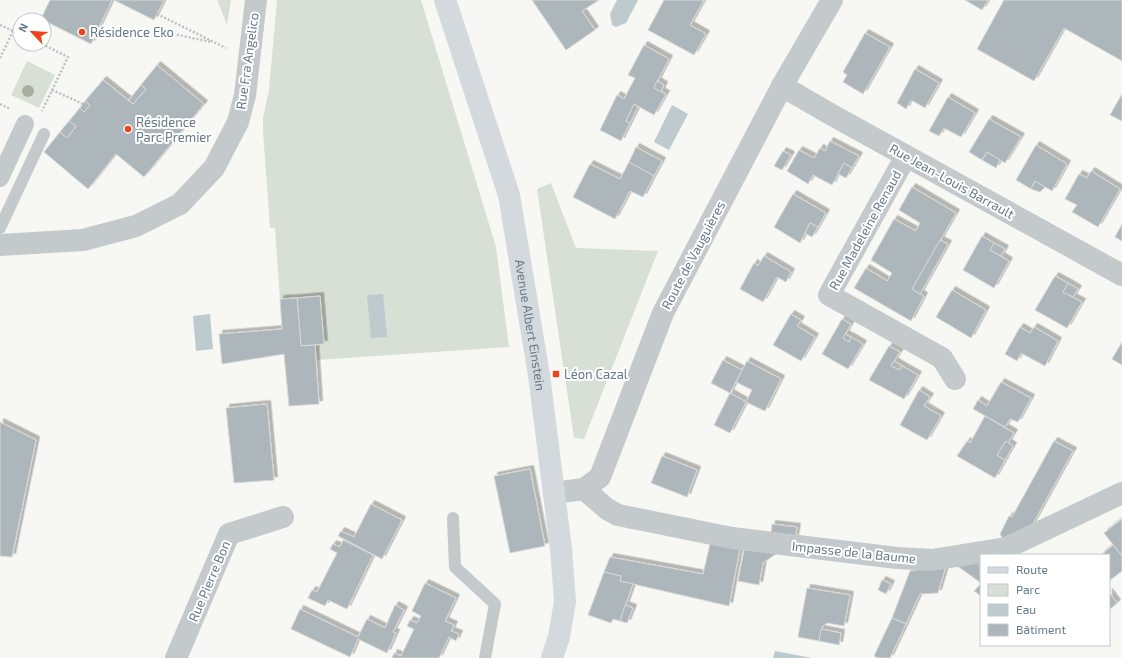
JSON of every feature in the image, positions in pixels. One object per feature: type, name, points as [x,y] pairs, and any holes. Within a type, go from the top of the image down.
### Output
[{"type":"main road","name":"Avenue Albert Einstein","points":[[445,0],[509,195],[539,375],[562,555],[564,601],[559,637],[552,658]]},
{"type":"street","name":"Rue Fra Angelico","points":[[0,245],[83,240],[136,226],[180,204],[214,168],[238,122],[245,95],[256,0]]},
{"type":"street","name":"Route de Vauguières","points":[[554,493],[584,489],[600,477],[662,314],[782,86],[832,0]]},
{"type":"street","name":"Rue Jean-Louis Barrault","points":[[782,86],[1122,275]]},
{"type":"street","points":[[0,178],[25,124]]},
{"type":"street","name":"Rue Madeleine Renaud","points":[[906,156],[829,295],[942,358],[956,379]]},
{"type":"street","name":"Impasse de la Baume","points":[[584,489],[607,509],[618,515],[732,538],[897,558],[932,560],[1006,548],[1122,493]]},
{"type":"street","name":"Rue Pierre Bon","points":[[176,658],[229,534],[283,517]]},
{"type":"lane","points":[[0,228],[44,134]]},
{"type":"lane","points":[[453,518],[455,567],[495,604],[485,658]]},
{"type":"path","points":[[157,14],[249,59]]},
{"type":"path","points":[[0,25],[12,31]]},
{"type":"path","points":[[0,58],[12,33]]},
{"type":"path","points":[[172,34],[216,43]]},
{"type":"path","points":[[25,124],[28,117],[37,122],[68,57],[52,49]]},
{"type":"path","points":[[52,90],[83,104]]},
{"type":"green space","points":[[217,0],[231,0],[227,25]]},
{"type":"green space","points":[[277,0],[421,0],[496,247],[509,347],[316,360],[315,345],[324,344],[320,296],[280,299],[275,228],[270,228],[263,118],[269,90]]},
{"type":"green space","points":[[27,61],[55,75],[39,108],[11,95]]},
{"type":"green space","points":[[551,183],[576,248],[658,251],[584,439],[574,438],[537,189]]},
{"type":"water","points":[[617,0],[638,0],[626,23],[616,27],[612,25],[610,14]]},
{"type":"water","points":[[672,105],[688,114],[669,150],[654,142]]},
{"type":"water","points":[[383,294],[387,337],[371,338],[367,295]]},
{"type":"water","points":[[210,314],[213,349],[196,351],[193,316]]},
{"type":"water","points":[[775,651],[812,658],[773,658]]},
{"type":"building","name":"Résidence Eko","points":[[50,0],[112,0],[91,44],[52,24],[52,12],[44,12]]},
{"type":"building","name":"Résidence Eko","points":[[114,0],[164,0],[154,20]]},
{"type":"building","points":[[532,0],[599,0],[582,11],[595,30],[566,50]]},
{"type":"building","points":[[664,0],[704,0],[690,25],[706,34],[694,55],[648,30]]},
{"type":"building","points":[[965,0],[988,0],[982,10]]},
{"type":"building","points":[[1004,0],[1122,0],[1122,61],[1064,28],[1034,81],[977,49]]},
{"type":"building","points":[[865,33],[890,47],[863,94],[843,82],[847,75],[843,72]]},
{"type":"building","points":[[644,45],[669,59],[654,88],[666,94],[654,115],[634,104],[626,121],[630,123],[621,141],[600,130],[617,95],[624,99],[635,78],[628,75]]},
{"type":"building","name":"Résidence Parc Premier","points":[[157,65],[204,104],[144,177],[116,154],[88,189],[44,152],[60,132],[67,138],[76,126],[69,121],[80,108],[84,112],[90,105],[85,101],[103,80],[133,104],[146,89],[141,85]]},
{"type":"building","points":[[915,69],[939,83],[925,108],[911,100],[906,109],[897,103]]},
{"type":"building","points":[[657,81],[664,85],[661,92],[654,88]]},
{"type":"building","name":"Résidence Parc Premier","points":[[141,85],[146,89],[133,104],[129,100]]},
{"type":"building","points":[[1122,94],[1122,121],[1110,115]]},
{"type":"building","points":[[948,97],[975,113],[961,137],[944,128],[939,136],[929,131]]},
{"type":"building","points":[[85,101],[90,105],[84,112],[80,108]]},
{"type":"building","points":[[634,104],[638,107],[630,123],[626,121]]},
{"type":"building","points":[[989,119],[1021,137],[1005,163],[987,152],[982,160],[969,152]]},
{"type":"building","points":[[69,121],[76,126],[67,138],[60,132]]},
{"type":"building","points":[[830,141],[859,156],[852,168],[844,163],[832,185],[813,175],[808,184],[787,171],[799,150],[814,158],[820,148],[825,151]]},
{"type":"building","points":[[1036,145],[1067,164],[1052,191],[1035,181],[1031,189],[1016,180]]},
{"type":"building","points":[[636,147],[662,161],[654,176],[629,162]]},
{"type":"building","points":[[783,151],[791,155],[782,170],[774,166]]},
{"type":"building","points":[[987,152],[1000,160],[996,168],[982,160]]},
{"type":"building","points":[[629,162],[654,176],[643,197],[630,191],[615,219],[573,197],[590,164],[620,179]]},
{"type":"building","points":[[844,163],[852,168],[846,178],[838,174]]},
{"type":"building","points":[[1091,171],[1120,189],[1098,227],[1072,212],[1077,205],[1065,199],[1079,174],[1087,178]]},
{"type":"building","points":[[1035,181],[1045,187],[1040,192],[1031,189]]},
{"type":"building","points":[[912,187],[956,213],[912,289],[924,296],[911,321],[854,288],[866,268],[887,281],[892,273],[871,260],[894,219],[916,231],[920,223],[899,210]]},
{"type":"building","points":[[793,194],[826,213],[818,227],[810,223],[800,243],[774,227]]},
{"type":"building","points":[[810,223],[818,227],[812,237],[805,233]]},
{"type":"building","points":[[1122,224],[1122,241],[1115,237]]},
{"type":"building","points":[[982,236],[994,243],[990,250],[1009,261],[994,288],[963,270]]},
{"type":"building","points":[[940,240],[948,244],[920,294],[912,289]]},
{"type":"building","points":[[994,243],[1005,249],[1001,256],[990,250]]},
{"type":"building","points":[[764,256],[791,272],[786,282],[777,277],[763,302],[740,289],[754,263],[758,266]]},
{"type":"building","points":[[1055,276],[1068,283],[1063,292],[1082,302],[1067,328],[1035,310]]},
{"type":"building","points":[[1068,283],[1078,289],[1073,297],[1063,292]]},
{"type":"building","points":[[952,290],[986,310],[971,338],[936,317]]},
{"type":"building","points":[[320,296],[324,344],[301,346],[297,298]]},
{"type":"building","points":[[297,298],[301,346],[315,345],[319,404],[289,406],[284,354],[222,364],[219,334],[282,329],[280,299]]},
{"type":"building","points":[[791,314],[801,320],[797,326],[815,337],[801,361],[773,345]]},
{"type":"building","points":[[842,319],[851,324],[843,338],[849,342],[851,337],[863,344],[848,369],[822,354]]},
{"type":"building","points":[[1020,327],[1030,333],[1034,327],[1058,341],[1045,366],[1021,353],[1017,361],[1005,354]]},
{"type":"building","points":[[845,334],[851,337],[849,342],[843,338]]},
{"type":"building","points":[[1122,342],[1122,365],[1112,359]]},
{"type":"building","points":[[889,346],[900,352],[891,366],[900,370],[902,366],[918,375],[904,399],[869,380]]},
{"type":"building","points":[[723,360],[742,370],[730,393],[711,383]]},
{"type":"building","points":[[747,361],[781,379],[765,411],[746,402],[752,390],[736,382]]},
{"type":"building","points":[[894,361],[902,366],[900,370],[891,366]]},
{"type":"building","points":[[1001,382],[1031,398],[1018,422],[1010,419],[1005,427],[973,409],[978,400],[987,406]]},
{"type":"building","points":[[919,390],[930,397],[924,406],[941,416],[927,440],[900,425]]},
{"type":"building","points":[[730,393],[746,402],[730,433],[714,425]]},
{"type":"building","points":[[267,404],[274,480],[234,483],[226,408]]},
{"type":"building","points":[[985,416],[1014,433],[1008,443],[1006,441],[997,455],[1005,460],[995,478],[957,456],[967,441],[970,443]]},
{"type":"building","points":[[0,422],[36,440],[12,557],[0,556]]},
{"type":"building","points":[[1006,441],[1013,446],[1005,460],[997,455]]},
{"type":"building","points":[[1054,441],[1073,451],[1030,529],[1003,539],[1000,534],[1009,516],[1012,517]]},
{"type":"building","points":[[662,456],[697,470],[687,497],[651,483]]},
{"type":"building","points":[[530,469],[545,546],[510,553],[494,476]]},
{"type":"building","points":[[371,504],[402,520],[382,559],[338,536],[341,531],[354,537]]},
{"type":"building","points":[[1122,519],[1122,556],[1104,533]]},
{"type":"building","points":[[772,524],[797,527],[795,538],[771,536]]},
{"type":"building","points":[[343,540],[373,555],[347,609],[328,600],[325,606],[308,598],[312,590],[317,592],[337,553],[330,549],[333,544],[340,547]]},
{"type":"building","points":[[710,544],[740,548],[729,606],[620,581],[621,576],[604,572],[610,557],[703,574]]},
{"type":"building","points":[[1113,545],[1122,556],[1122,571],[1110,580],[1110,554],[1102,554]]},
{"type":"building","points":[[744,550],[777,553],[763,563],[759,585],[738,581]]},
{"type":"building","points":[[979,560],[980,582],[956,565]]},
{"type":"building","points":[[946,566],[938,593],[920,594],[906,624],[892,618],[910,571]]},
{"type":"building","points":[[604,572],[621,576],[620,581],[633,584],[620,621],[613,619],[611,623],[588,615]]},
{"type":"building","points":[[882,580],[891,584],[886,594],[878,590]]},
{"type":"building","points":[[425,583],[456,598],[445,621],[454,625],[451,631],[459,634],[456,641],[449,637],[439,658],[392,658],[394,653],[401,656],[414,629],[407,626],[410,620],[417,623],[421,616],[412,611]]},
{"type":"building","points":[[980,585],[980,595],[974,591]]},
{"type":"building","points":[[807,588],[850,595],[844,626],[827,623],[822,627],[819,641],[798,637]]},
{"type":"building","points":[[1110,593],[1117,603],[1110,609]]},
{"type":"building","points":[[395,605],[404,610],[393,632],[396,633],[387,653],[358,639],[350,657],[291,629],[300,609],[358,637],[367,619],[385,628]]},
{"type":"building","points":[[625,605],[633,608],[627,623],[620,621]]},
{"type":"building","points":[[892,618],[906,624],[890,658],[878,658],[874,656]]},
{"type":"building","points":[[821,629],[841,633],[839,645],[819,641]]},
{"type":"place","name":"Résidence Eko","points":[[82,32]]},
{"type":"place","name":"Résidence Parc Premier","points":[[128,129]]},
{"type":"place","name":"Léon Cazal","points":[[556,374]]}]
